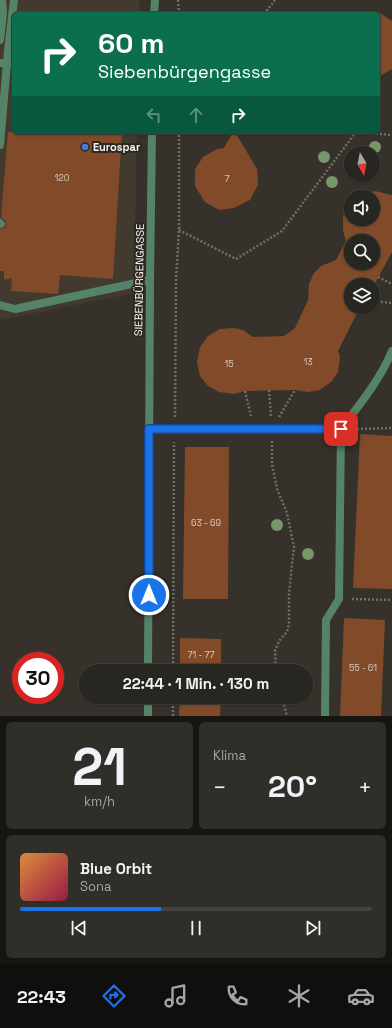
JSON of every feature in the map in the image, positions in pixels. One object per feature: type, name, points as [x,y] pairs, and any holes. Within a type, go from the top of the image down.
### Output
[{"type":"street","points":[[0,40],[2,0]]},
{"type":"street","points":[[13,12],[14,0]]},
{"type":"street","points":[[154,12],[155,0]]},
{"type":"street","points":[[0,145],[12,17]]},
{"type":"street","name":"SIEBENBÜRGENGASSE","points":[[148,664],[152,134]]},
{"type":"street","points":[[0,306],[15,309],[150,280]]},
{"type":"street","points":[[325,716],[326,620],[339,599],[341,429],[370,391],[387,363],[392,351]]},
{"type":"street","points":[[149,429],[341,429]]},
{"type":"street","points":[[148,704],[148,716]]},
{"type":"path","points":[[178,0],[178,12]]},
{"type":"path","points":[[266,12],[275,0]]},
{"type":"path","points":[[173,664],[174,430],[176,280],[179,230],[179,134]]},
{"type":"path","points":[[179,230],[236,259],[282,231],[355,134]]},
{"type":"path","points":[[380,134],[392,135]]},
{"type":"path","points":[[378,277],[392,284]]},
{"type":"path","points":[[380,302],[392,303]]},
{"type":"path","points":[[269,390],[272,429],[272,464],[277,490],[287,512],[294,547],[289,593],[289,624],[287,632],[279,641],[275,651],[276,664]]},
{"type":"path","points":[[272,429],[295,390]]},
{"type":"path","points":[[245,391],[251,416],[272,429]]},
{"type":"path","points":[[341,429],[392,428]]},
{"type":"path","points":[[339,599],[392,600]]},
{"type":"path","points":[[173,704],[173,716]]},
{"type":"path","points":[[284,704],[287,716]]},
{"type":"shaded area","points":[[0,0],[139,0],[139,12],[12,12],[12,134],[137,134],[134,293],[0,320]]},
{"type":"building","points":[[380,13],[392,21],[392,69],[380,76]]},
{"type":"building","points":[[8,132],[12,132],[12,134],[122,134],[113,279],[60,275],[58,294],[11,291],[12,278],[4,280],[4,271],[0,271],[0,229],[5,228],[6,225],[5,220],[1,218]]},
{"type":"building","points":[[232,134],[236,134],[257,169],[258,185],[250,200],[234,208],[219,210],[205,202],[195,186],[195,169],[203,157],[217,149],[224,148]]},
{"type":"building","points":[[380,192],[392,195],[392,252],[378,278],[344,278],[344,314],[356,314],[338,351],[340,357],[338,372],[332,381],[320,390],[308,392],[295,390],[245,391],[234,394],[219,392],[208,386],[200,376],[197,363],[200,347],[208,336],[220,329],[234,328],[243,330],[253,337],[284,336],[295,328],[308,300],[309,284],[314,273],[321,266],[336,260],[344,245],[344,270],[380,270],[380,234],[344,234],[343,216],[344,214],[344,226],[380,226]]},
{"type":"building","points":[[360,434],[392,436],[392,589],[353,588]]},
{"type":"building","points":[[185,447],[229,447],[228,599],[183,599]]},
{"type":"building","points":[[344,618],[385,620],[381,716],[340,716]]},
{"type":"building","points":[[180,638],[221,639],[221,664],[180,664]]},
{"type":"building","points":[[180,704],[221,704],[220,716],[179,716]]},
{"type":"place","name":"Eurospar","points":[[85,147]]},
{"type":"route","points":[[149,595],[149,429],[341,429]]}]
